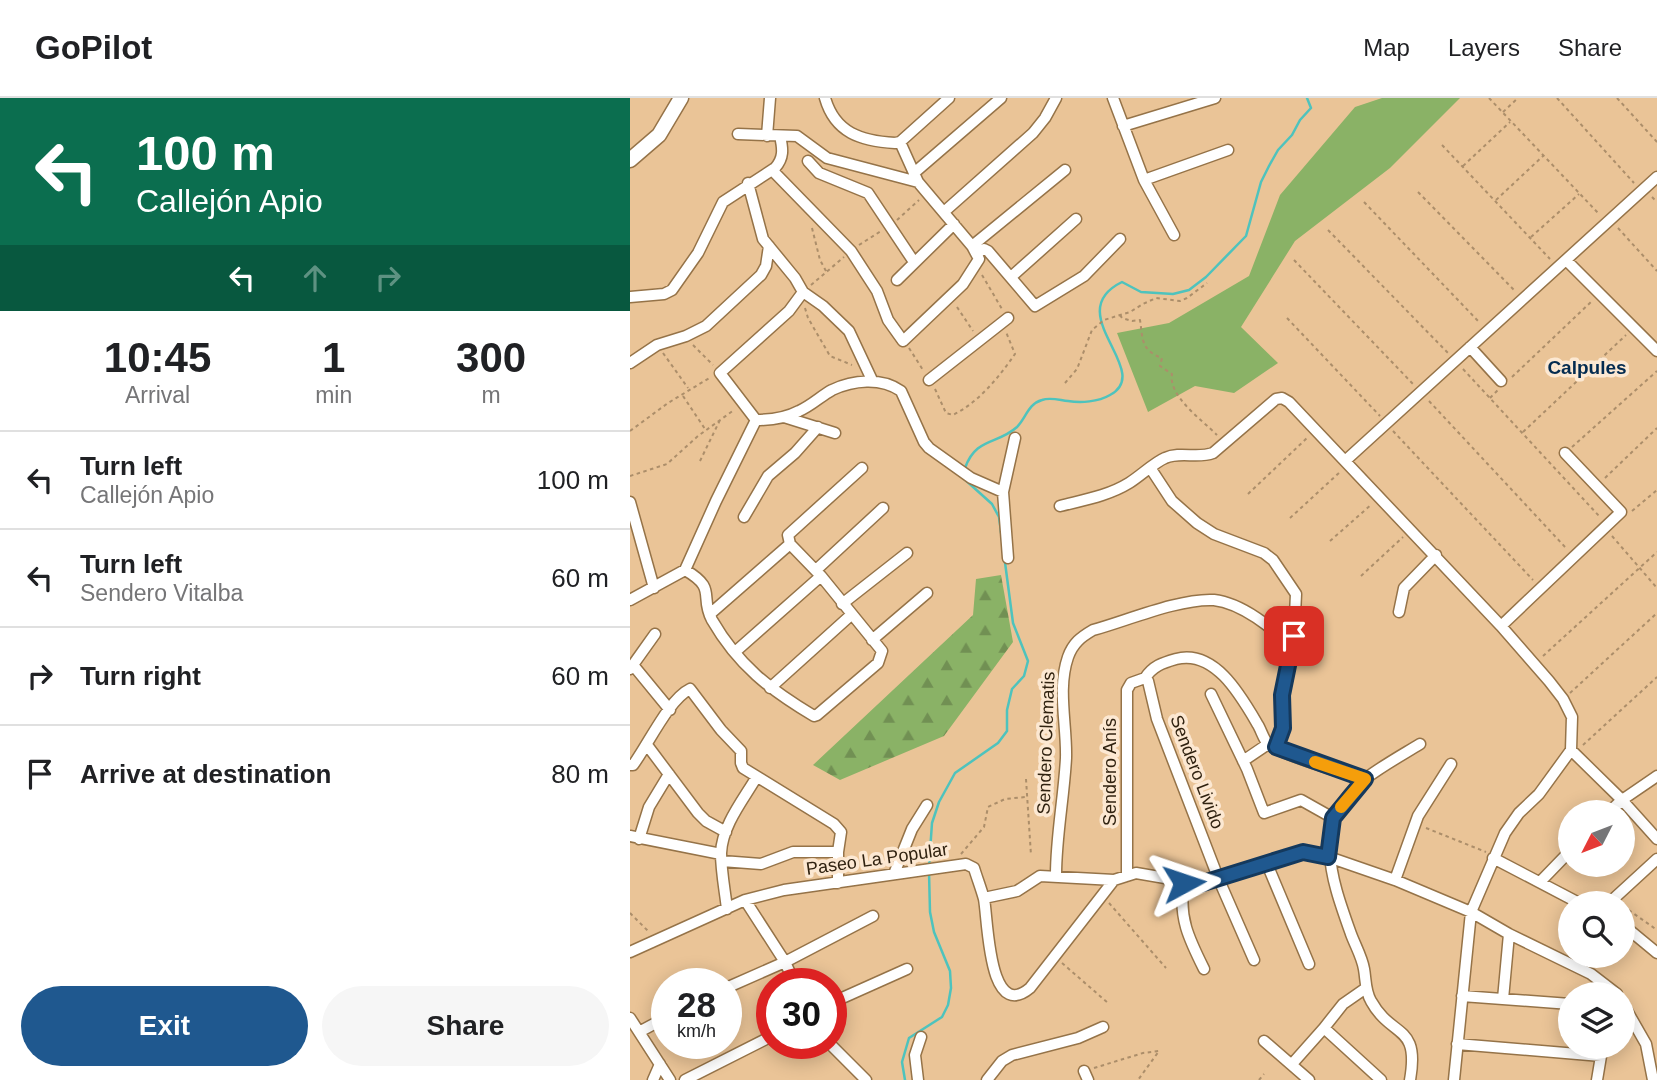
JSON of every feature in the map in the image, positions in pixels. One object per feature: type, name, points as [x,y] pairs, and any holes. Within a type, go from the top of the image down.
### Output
[{"type":"main road","points":[[630,160],[659,135],[681,98]]},
{"type":"street","points":[[767,135],[770,98]]},
{"type":"street","points":[[825,98],[833,120],[839,126],[855,134],[885,142],[900,142],[949,98]]},
{"type":"street","points":[[916,177],[1001,98]]},
{"type":"street","points":[[945,211],[1033,133],[1056,98]]},
{"type":"street","points":[[1113,98],[1144,180],[1174,235]]},
{"type":"street","points":[[1123,126],[1215,98]]},
{"type":"street","points":[[737,134],[797,136],[827,159],[916,177]]},
{"type":"street","points":[[630,297],[664,294],[672,290],[698,253],[723,202],[748,183],[772,170],[781,161],[783,149],[780,136]]},
{"type":"street","points":[[772,170],[851,251],[877,291],[888,320],[903,341],[950,297],[979,259],[975,250],[916,177],[900,142]]},
{"type":"street","points":[[1144,180],[1228,150]]},
{"type":"street","points":[[808,161],[824,175],[868,193],[914,262]]},
{"type":"street","points":[[975,250],[1065,170]]},
{"type":"street","points":[[1346,463],[1386,423],[1657,177]]},
{"type":"street","points":[[748,183],[763,239],[803,292],[823,306],[849,331],[869,375],[901,391],[924,442],[971,478],[1003,492]]},
{"type":"street","points":[[1011,277],[1076,219]]},
{"type":"street","points":[[897,279],[954,224]]},
{"type":"street","points":[[975,250],[988,251],[1035,306],[1084,276],[1120,239]]},
{"type":"street","points":[[630,363],[657,345],[706,326],[761,275],[766,266],[769,246]]},
{"type":"street","points":[[1562,263],[1601,293],[1657,351]]},
{"type":"street","points":[[756,420],[720,373],[789,311],[803,292]]},
{"type":"street","points":[[929,380],[1005,320]]},
{"type":"street","points":[[1470,347],[1504,383]]},
{"type":"street","points":[[756,420],[784,417],[869,375]]},
{"type":"street","points":[[1060,506],[1113,491],[1161,459],[1177,454],[1203,457],[1213,453],[1276,399],[1282,398],[1289,402],[1436,555],[1501,625],[1563,699],[1572,717],[1573,752],[1505,834],[1471,912],[1454,1080]]},
{"type":"street","points":[[784,417],[835,433]]},
{"type":"street","points":[[630,600],[685,570],[756,420]]},
{"type":"street","points":[[744,517],[768,476],[795,453],[818,427]]},
{"type":"street","points":[[1008,558],[1003,492],[1015,438]]},
{"type":"street","points":[[1501,625],[1621,512],[1565,453]]},
{"type":"street","points":[[685,570],[703,582],[710,614],[751,672],[770,688],[814,716],[817,715],[878,663],[882,651],[818,573],[790,544],[788,535],[862,468]]},
{"type":"street","points":[[1151,468],[1172,500],[1197,523],[1214,534],[1264,553],[1273,561],[1296,594],[1296,618],[1282,695],[1283,728],[1272,746],[1243,761]]},
{"type":"street","points":[[630,502],[654,588]]},
{"type":"street","points":[[735,652],[883,508]]},
{"type":"street","points":[[710,614],[790,544]]},
{"type":"street","points":[[842,604],[907,553]]},
{"type":"street","points":[[1399,612],[1404,587],[1436,555]]},
{"type":"street","points":[[872,640],[927,593]]},
{"type":"street","name":"Sendero Clematis","points":[[1056,876],[1066,756],[1064,677],[1072,646],[1081,637],[1093,630],[1185,603],[1211,600],[1222,601],[1255,617],[1275,630],[1291,648]]},
{"type":"street","points":[[770,688],[851,615]]},
{"type":"street","points":[[655,634],[631,667],[670,710]]},
{"type":"street","points":[[1144,678],[1154,666],[1167,661],[1186,656],[1203,661],[1218,670],[1243,698],[1272,746],[1365,779]]},
{"type":"street","name":"Sendero Anís","points":[[1127,876],[1127,690],[1131,683],[1144,678]]},
{"type":"street","name":"Sendero Livido","points":[[1144,678],[1148,681],[1157,719],[1219,880],[1254,960]]},
{"type":"street","points":[[630,765],[633,765],[670,710],[687,690],[692,691],[721,730],[741,751],[743,768],[834,824],[841,831],[838,883]]},
{"type":"street","points":[[1211,694],[1264,813],[1301,800],[1333,818]]},
{"type":"street","points":[[1410,1080],[1413,1050],[1409,1040],[1371,1001],[1366,988],[1364,968],[1334,887],[1328,857],[1333,818],[1365,779],[1420,744]]},
{"type":"street","points":[[647,745],[706,821],[726,832]]},
{"type":"street","points":[[1573,752],[1622,800],[1657,775]]},
{"type":"street","points":[[1395,880],[1415,823],[1451,764]]},
{"type":"street","points":[[669,774],[635,837],[721,858],[761,864],[793,852],[838,852]]},
{"type":"street","points":[[727,908],[721,858],[726,832],[756,778]]},
{"type":"street","points":[[894,874],[912,829],[927,805]]},
{"type":"street","points":[[1635,814],[1657,839]]},
{"type":"street","points":[[984,898],[1017,891],[1040,876],[1114,880],[1136,873],[1200,884],[1303,852],[1328,857],[1395,880],[1471,912],[1509,934],[1591,974],[1601,982]]},
{"type":"street","points":[[1493,857],[1558,892]]},
{"type":"street","points":[[1622,891],[1657,859]]},
{"type":"street","points":[[1540,882],[1558,863]]},
{"type":"street","name":"Paseo La Popular","points":[[630,952],[745,900],[784,890],[966,864],[974,867],[984,898],[993,972],[1004,990],[1013,995],[1022,995],[1114,880]]},
{"type":"street","points":[[1267,864],[1309,964]]},
{"type":"street","points":[[1184,883],[1181,903],[1183,916],[1204,968]]},
{"type":"street","points":[[745,900],[788,968]]},
{"type":"street","points":[[742,981],[785,962],[873,916]]},
{"type":"street","points":[[1503,999],[1509,934]]},
{"type":"street","points":[[1635,935],[1657,953]]},
{"type":"street","points":[[847,996],[907,970]]},
{"type":"street","points":[[1292,1064],[1343,1004],[1366,988]]},
{"type":"street","points":[[1462,996],[1558,1003]]},
{"type":"street","points":[[630,1018],[670,1080]]},
{"type":"street","points":[[1635,1025],[1646,1044],[1653,1080]]},
{"type":"street","points":[[639,1032],[651,1026]]},
{"type":"street","points":[[987,1080],[1002,1060],[1012,1055],[1079,1038],[1103,1027]]},
{"type":"street","points":[[1324,1028],[1381,1080]]},
{"type":"street","points":[[918,1080],[915,1055],[921,1037]]},
{"type":"street","points":[[1264,1041],[1309,1080]]},
{"type":"street","points":[[685,1080],[756,1044]]},
{"type":"street","points":[[1457,1044],[1558,1049]]},
{"type":"street","points":[[846,1059],[866,1080]]},
{"type":"street","points":[[1597,1080],[1600,1059]]},
{"type":"street","points":[[653,1080],[660,1064]]},
{"type":"path","points":[[1489,98],[1657,271]]},
{"type":"path","points":[[1503,112],[1518,98]]},
{"type":"path","points":[[1557,98],[1642,191]]},
{"type":"path","points":[[1617,98],[1657,142]]},
{"type":"path","points":[[1462,167],[1511,121]]},
{"type":"path","points":[[1441,145],[1530,237],[1562,263]]},
{"type":"path","points":[[1495,201],[1544,156]]},
{"type":"path","points":[[1418,192],[1523,299]]},
{"type":"path","points":[[869,375],[830,356],[808,318],[803,292],[851,251],[889,226],[928,193]]},
{"type":"path","points":[[1530,237],[1579,193]]},
{"type":"path","points":[[1364,202],[1488,331]]},
{"type":"path","points":[[811,225],[816,236],[820,260],[826,271]]},
{"type":"path","points":[[1328,230],[1455,360],[1552,465],[1657,588]]},
{"type":"path","points":[[1294,260],[1574,556]]},
{"type":"path","points":[[903,341],[949,415],[958,412],[984,392],[1015,354],[1005,320],[976,265]]},
{"type":"path","points":[[1065,383],[1077,369],[1092,330],[1104,320],[1130,312],[1156,298],[1180,301],[1207,283]]},
{"type":"path","points":[[1490,398],[1601,293]]},
{"type":"path","points":[[950,297],[979,340]]},
{"type":"path","points":[[1120,314],[1124,319],[1140,320],[1141,340],[1153,354],[1162,358],[1160,366],[1172,374],[1170,381],[1177,396],[1225,443]]},
{"type":"path","points":[[1287,318],[1541,588]]},
{"type":"path","points":[[1522,433],[1634,327]]},
{"type":"path","points":[[630,431],[689,389],[720,373],[686,336]]},
{"type":"path","points":[[657,345],[689,389]]},
{"type":"path","points":[[1552,465],[1657,371]]},
{"type":"path","points":[[682,394],[705,430]]},
{"type":"path","points":[[630,476],[667,464],[705,430],[743,403]]},
{"type":"path","points":[[699,461],[721,419]]},
{"type":"path","points":[[1596,486],[1657,428]]},
{"type":"path","points":[[1248,494],[1315,430]]},
{"type":"path","points":[[1290,518],[1346,463]]},
{"type":"path","points":[[1621,512],[1634,510],[1657,490]]},
{"type":"path","points":[[1330,541],[1380,496]]},
{"type":"path","points":[[1361,576],[1412,530]]},
{"type":"path","points":[[1535,664],[1657,552]]},
{"type":"path","points":[[1563,699],[1657,613]]},
{"type":"path","points":[[1573,752],[1657,677]]},
{"type":"path","points":[[1026,779],[1031,855]]},
{"type":"path","points":[[956,865],[962,852],[984,827],[988,807],[1005,799],[1026,797]]},
{"type":"path","points":[[1415,823],[1493,857]]},
{"type":"path","points":[[1102,895],[1166,968]]},
{"type":"path","points":[[630,914],[657,940]]},
{"type":"path","points":[[1635,914],[1657,930]]},
{"type":"path","points":[[1055,957],[1108,1003]]},
{"type":"path","points":[[1086,1075],[1143,1053],[1159,1051],[1138,1080]]},
{"type":"path","points":[[1259,1080],[1265,1074]]},
{"type":"green space","points":[[1382,98],[1460,98],[1390,168],[1295,241],[1241,327],[1278,363],[1234,393],[1195,386],[1148,412],[1117,333],[1169,323],[1249,276],[1280,195],[1355,107]]},
{"type":"green space","points":[[1001,575],[1013,642],[944,736],[840,780],[813,765],[973,615],[976,579]]},
{"type":"waterway","points":[[965,468],[975,451],[1017,427],[1037,402],[1048,399],[1095,401],[1110,395],[1121,385],[1122,372],[1102,325],[1100,309],[1105,295],[1122,282],[1141,292],[1173,294],[1189,290],[1206,277],[1246,236],[1261,182],[1278,150],[1311,108],[1307,98]]},
{"type":"waterway","points":[[929,866],[932,823],[939,802],[955,773],[998,743],[1007,731],[1007,710],[1012,689],[1024,676],[1028,661],[1013,623],[999,517],[992,504],[962,477]]},
{"type":"waterway","points":[[905,1080],[902,1062],[909,1038],[942,1017],[948,1005],[951,988],[950,971],[934,932],[930,912],[929,872]]},
{"type":"slow traffic","points":[[1315,762],[1365,779],[1341,807]]},
{"type":"district","name":"Calpules","points":[[1587,367]]},
{"type":"route","points":[[1184,883],[1200,884],[1303,852],[1328,857],[1333,818],[1354,789],[1365,779],[1292,755],[1276,747],[1283,728],[1282,695],[1294,636]]}]
